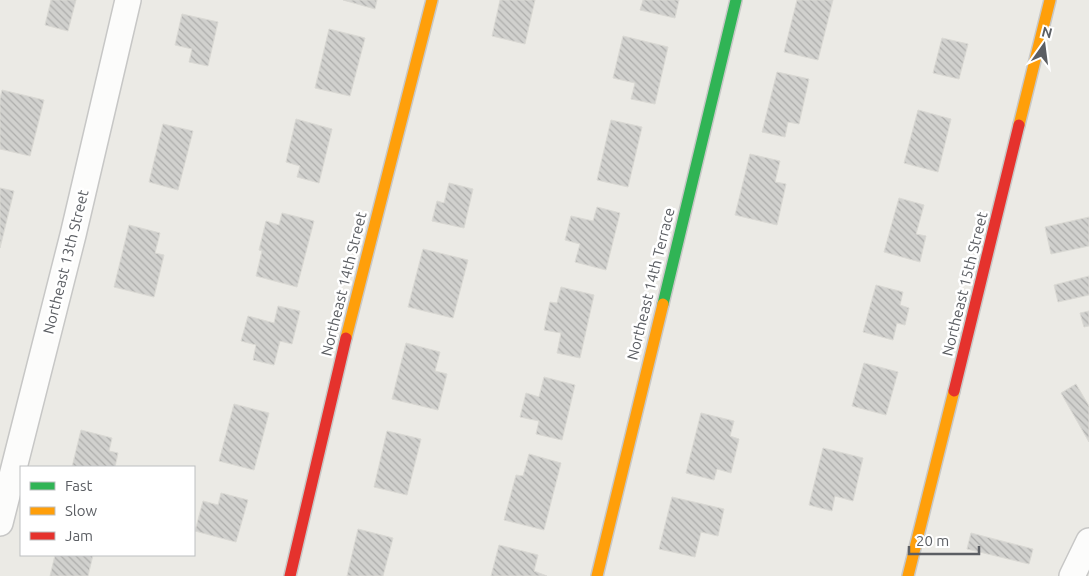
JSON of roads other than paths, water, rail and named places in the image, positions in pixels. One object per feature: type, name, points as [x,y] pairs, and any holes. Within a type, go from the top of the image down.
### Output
[{"type":"street","name":"Northeast 13th Street","points":[[0,523],[73,235],[128,0]]},
{"type":"street","name":"Northeast 14th Street","points":[[290,576],[338,371],[432,0]]},
{"type":"street","name":"Northeast 14th Terrace","points":[[597,576],[736,0]]},
{"type":"street","name":"Northeast 15th Street","points":[[908,576],[1050,0]]},
{"type":"street","points":[[1072,576],[1089,541]]}]
